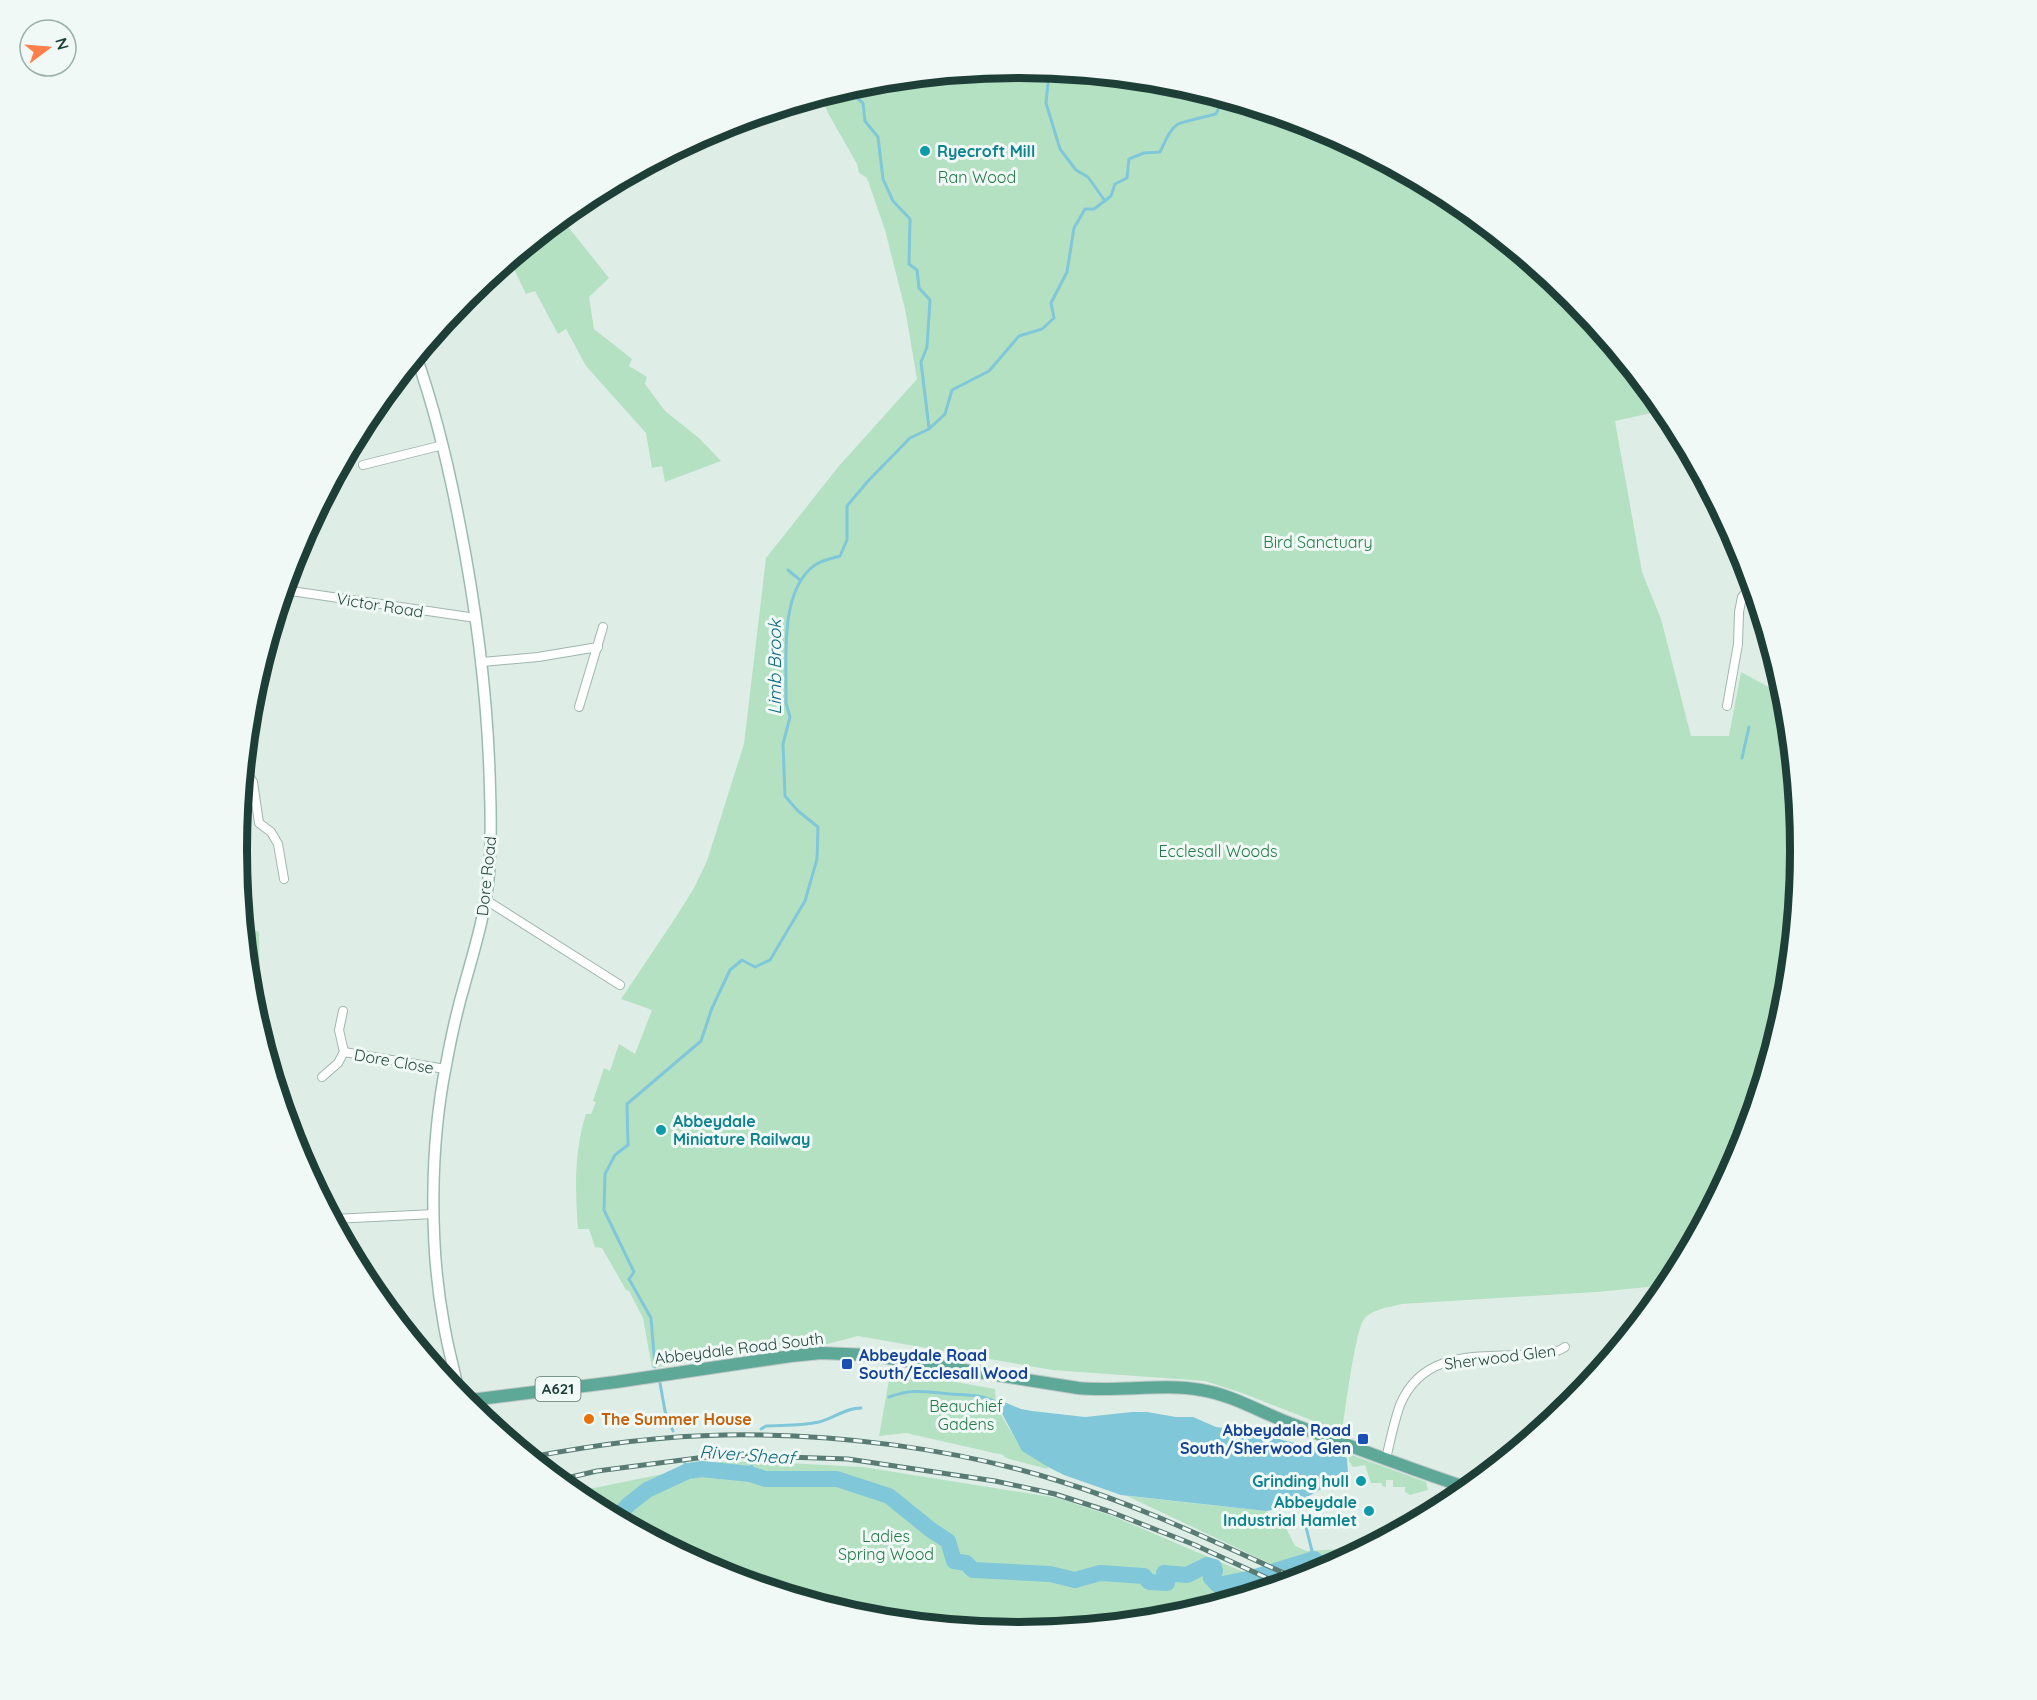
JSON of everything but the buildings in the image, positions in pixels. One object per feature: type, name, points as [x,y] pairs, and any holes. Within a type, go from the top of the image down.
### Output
[{"type":"main road","name":"Abbeydale Road South","points":[[477,1399],[616,1382],[791,1356],[851,1353],[1077,1388],[1201,1390],[1237,1400],[1279,1419],[1458,1484]]},
{"type":"street","name":"Dore Road","points":[[419,364],[443,445],[469,571],[482,663],[489,757],[491,822],[486,900],[474,955],[454,1026],[445,1069],[439,1117],[434,1214],[443,1323],[456,1378]]},
{"type":"street","points":[[363,465],[443,445]]},
{"type":"street","name":"Victor Road","points":[[291,591],[476,618]]},
{"type":"street","points":[[1727,706],[1738,644],[1739,612],[1742,597],[1746,592]]},
{"type":"street","points":[[579,707],[603,627]]},
{"type":"street","points":[[482,663],[598,647]]},
{"type":"street","points":[[250,778],[253,782],[259,823],[271,832],[278,844],[284,879]]},
{"type":"street","points":[[486,900],[620,985]]},
{"type":"street","name":"Dore Close","points":[[322,1077],[338,1063],[344,1052],[339,1030],[343,1011]]},
{"type":"street","name":"Dore Close","points":[[344,1052],[445,1069]]},
{"type":"street","points":[[341,1219],[434,1214]]},
{"type":"street","name":"Sherwood Glen","points":[[1386,1459],[1400,1406],[1414,1381],[1426,1371],[1438,1364],[1458,1359],[1551,1353],[1565,1347]]},
{"type":"green space","name":"Ecclesall Woods","points":[[1018,78],[1069,80],[1169,93],[1218,104],[1267,119],[1314,137],[1405,181],[1488,238],[1528,270],[1564,304],[1599,341],[1603,350],[1606,349],[1631,380],[1654,412],[1615,421],[1642,572],[1661,619],[1691,736],[1729,736],[1741,672],[1774,690],[1784,749],[1789,800],[1790,850],[1789,900],[1776,1001],[1750,1098],[1711,1191],[1687,1236],[1655,1286],[1402,1304],[1377,1311],[1364,1319],[1357,1339],[1342,1432],[1205,1381],[1052,1370],[858,1336],[827,1344],[736,1354],[652,1368],[643,1318],[629,1291],[626,1290],[602,1248],[595,1247],[589,1229],[578,1229],[576,1171],[582,1128],[586,1114],[591,1114],[596,1102],[593,1101],[604,1068],[610,1071],[619,1044],[635,1054],[652,1010],[621,999],[676,917],[707,861],[744,744],[766,558],[839,466],[917,379],[905,309],[885,230],[867,178],[859,173],[857,164],[824,103],[868,93],[968,80]]},
{"type":"green space","points":[[567,225],[609,278],[589,297],[594,329],[632,359],[629,366],[647,377],[645,384],[665,411],[699,438],[721,461],[665,482],[662,466],[652,468],[646,433],[586,366],[566,329],[558,334],[535,291],[526,294],[513,267]]},
{"type":"green space","points":[[251,930],[259,932],[263,1009]]},
{"type":"green space","name":"Beauchief Gadens","points":[[900,1372],[995,1389],[1000,1413],[1022,1450],[1048,1467],[1047,1469],[1006,1458],[1003,1455],[906,1433],[879,1436],[889,1380]]},
{"type":"green space","points":[[1349,1454],[1426,1482],[1428,1490],[1410,1495],[1405,1492],[1405,1487],[1393,1487],[1393,1480],[1386,1480],[1386,1487],[1382,1486],[1382,1483],[1371,1483],[1365,1465],[1353,1467],[1349,1461]]},
{"type":"green space","name":"Ladies Spring Wood","points":[[720,1462],[767,1462],[863,1467],[1058,1498],[1115,1517],[1246,1573],[1246,1587],[1169,1607],[1069,1620],[1018,1622],[918,1615],[819,1596],[770,1581],[677,1542],[632,1519],[587,1489],[668,1473],[686,1466]]},
{"type":"green space","points":[[1127,1496],[1266,1511],[1287,1530],[1295,1546],[1307,1551],[1342,1550],[1288,1572]]},
{"type":"water","points":[[996,1402],[1004,1402],[1032,1411],[1085,1417],[1147,1412],[1176,1417],[1193,1417],[1216,1427],[1266,1433],[1282,1440],[1336,1452],[1347,1458],[1348,1474],[1300,1501],[1266,1511],[1121,1495],[1064,1475],[1022,1451]]},
{"type":"waterway","points":[[1048,79],[1046,103],[1060,149],[1076,170],[1088,177],[1105,201]]},
{"type":"waterway","points":[[855,96],[863,103],[865,121],[878,137],[883,179],[893,201],[910,219],[909,264],[917,270],[919,288],[930,300],[927,347],[921,362],[929,428]]},
{"type":"waterway","name":"Limb Brook","points":[[655,1367],[651,1318],[629,1279],[634,1272],[604,1210],[605,1174],[615,1155],[628,1145],[627,1104],[701,1041],[712,1008],[730,970],[742,960],[755,967],[770,960],[805,901],[817,859],[818,827],[798,811],[785,796],[783,744],[790,717],[786,703],[787,632],[793,597],[800,581],[817,564],[840,556],[847,540],[847,506],[910,438],[929,429],[945,414],[952,390],[989,371],[1019,336],[1042,329],[1054,318],[1051,303],[1067,272],[1074,228],[1085,209],[1094,209],[1111,196],[1115,184],[1127,178],[1129,159],[1144,153],[1160,152],[1168,136],[1178,124],[1216,114],[1220,105]]},
{"type":"waterway","points":[[788,570],[800,580]]},
{"type":"waterway","points":[[1742,758],[1749,727]]},
{"type":"waterway","name":"Limb Brook","points":[[660,1383],[665,1411],[673,1431]]},
{"type":"waterway","points":[[889,1397],[905,1392],[926,1392],[973,1395],[996,1402]]},
{"type":"waterway","points":[[761,1429],[766,1426],[819,1422],[861,1408]]},
{"type":"waterway","name":"Limb Brook","points":[[684,1461],[688,1471]]},
{"type":"waterway","points":[[750,1474],[752,1461]]},
{"type":"waterway","name":"River Sheaf","points":[[621,1512],[647,1490],[688,1471],[702,1469],[750,1474],[765,1479],[837,1479],[889,1496],[948,1541],[954,1561],[966,1563],[973,1570],[1050,1574],[1075,1580],[1100,1573],[1144,1576],[1149,1582],[1167,1583],[1164,1573],[1187,1575],[1207,1565],[1214,1567],[1215,1571],[1211,1578],[1218,1585],[1252,1578],[1314,1559],[1317,1562]]},
{"type":"waterway","points":[[1303,1515],[1314,1559]]},
{"type":"railway","points":[[541,1455],[627,1442],[724,1435],[850,1440],[936,1451],[1019,1469],[1090,1491],[1180,1526],[1286,1574]]},
{"type":"railway","points":[[570,1477],[597,1471],[721,1455],[848,1459],[995,1481],[1055,1494],[1111,1512],[1195,1545],[1271,1580]]},
{"type":"place","name":"Ryecroft Mill","points":[[925,151]]},
{"type":"place","name":"Abbeydale Miniature Railway","points":[[661,1130]]},
{"type":"place","name":"Abbeydale Road South/Ecclesall Wood","points":[[847,1364]]},
{"type":"place","name":"The Summer House","points":[[589,1419]]},
{"type":"place","name":"Abbeydale Road South/Sherwood Glen","points":[[1363,1439]]},
{"type":"place","name":"Grinding hull","points":[[1361,1481]]},
{"type":"place","name":"Abbeydale Industrial Hamlet","points":[[1369,1511]]},
{"type":"park label","name":"Ran Wood","points":[[977,177]]},
{"type":"park label","name":"Bird Sanctuary","points":[[1318,542]]}]
